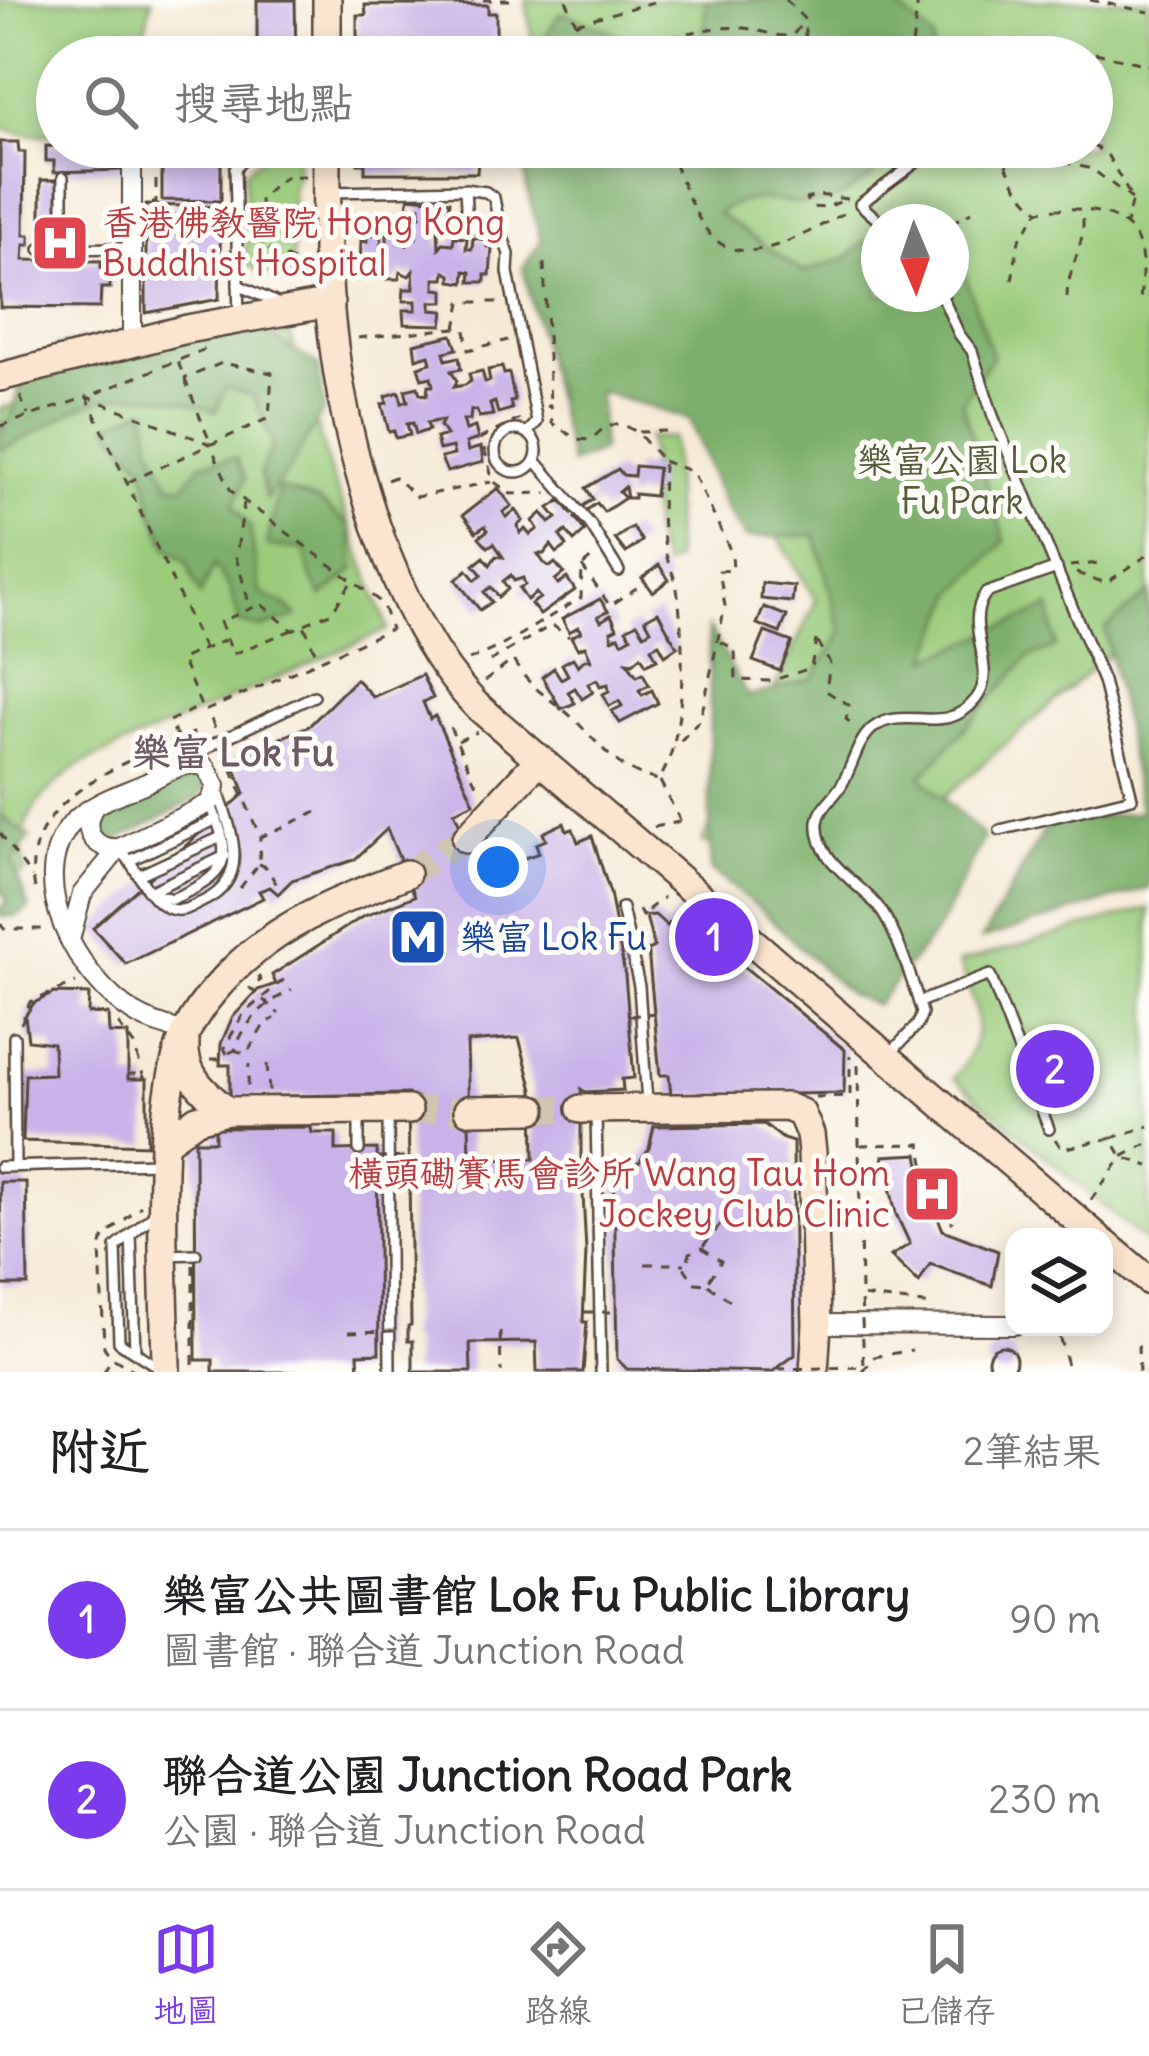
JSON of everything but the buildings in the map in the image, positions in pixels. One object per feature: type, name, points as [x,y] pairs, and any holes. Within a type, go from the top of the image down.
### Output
[{"type":"street","points":[[327,0],[327,36]]},
{"type":"street","points":[[132,168],[133,342]]},
{"type":"street","points":[[317,168],[327,192],[330,303],[342,391],[362,473],[408,607],[452,680],[1087,1228]]},
{"type":"street","points":[[9,382],[133,342],[239,317],[330,303]]},
{"type":"street","points":[[466,839],[540,759]]},
{"type":"street","points":[[63,935],[82,894],[125,854],[214,803],[206,767],[188,764],[94,807],[74,822],[58,854],[55,891],[63,935],[91,975],[135,1014],[186,1032]]},
{"type":"street","points":[[94,807],[87,824],[90,836],[104,848],[125,854]]},
{"type":"street","points":[[166,1372],[165,1152],[172,1078],[186,1032],[204,1004],[266,942],[406,874]]},
{"type":"street","points":[[186,1032],[188,1067],[200,1089],[227,1111]]},
{"type":"street","points":[[588,1108],[792,1101],[810,1134],[811,1348],[1005,1326]]},
{"type":"street","points":[[468,1110],[533,1109]]},
{"type":"street","points":[[165,1152],[197,1119],[227,1111],[398,1110]]},
{"type":"street","points":[[1113,1250],[1149,1280]]},
{"type":"lane","points":[[236,168],[239,317]]},
{"type":"lane","points":[[860,204],[909,168]]},
{"type":"lane","points":[[63,176],[63,248]]},
{"type":"lane","points":[[466,189],[467,223],[500,230]]},
{"type":"lane","points":[[327,192],[466,189],[494,198],[509,254],[508,272],[537,422],[526,433],[506,433],[496,443],[496,457],[504,468],[518,472],[535,460],[537,448],[526,433]]},
{"type":"lane","points":[[40,249],[132,248]]},
{"type":"lane","points":[[238,285],[291,309]]},
{"type":"lane","points":[[951,312],[972,351],[993,416],[1103,681],[1132,797],[1000,830]]},
{"type":"lane","points":[[535,460],[619,571]]},
{"type":"lane","points":[[888,1056],[918,1024],[922,1013],[884,914],[842,873],[819,836],[821,810],[841,787],[866,736],[890,720],[941,720],[968,708],[984,683],[977,618],[982,598],[992,589],[1057,568]]},
{"type":"lane","points":[[188,764],[205,749],[314,696]]},
{"type":"lane","points":[[149,892],[172,899],[216,876],[225,856],[214,803]]},
{"type":"lane","points":[[125,854],[149,892],[169,908],[184,910],[226,886],[235,864],[235,846],[214,803]]},
{"type":"lane","points":[[139,875],[221,836]]},
{"type":"lane","points":[[149,892],[225,856]]},
{"type":"lane","points":[[622,908],[639,986],[647,1108]]},
{"type":"lane","points":[[919,1002],[990,975],[1048,1129]]},
{"type":"lane","points":[[14,1037],[15,1165]]},
{"type":"lane","points":[[588,1108],[601,1372]]},
{"type":"lane","points":[[390,1372],[398,1110]]},
{"type":"lane","points":[[359,1111],[359,1150]]},
{"type":"lane","points":[[0,1167],[165,1152]]},
{"type":"lane","points":[[164,1205],[116,1247],[119,1342],[166,1372]]},
{"type":"lane","points":[[165,1256],[196,1254]]},
{"type":"path","points":[[411,0],[519,0]]},
{"type":"path","points":[[566,0],[585,36]]},
{"type":"path","points":[[576,23],[661,0]]},
{"type":"path","points":[[786,0],[805,20],[805,36]]},
{"type":"path","points":[[914,36],[919,0]]},
{"type":"path","points":[[1090,0],[1149,12]]},
{"type":"path","points":[[792,36],[805,20]]},
{"type":"path","points":[[676,36],[696,29],[752,29],[773,36]]},
{"type":"path","points":[[1113,57],[1149,64]]},
{"type":"path","points":[[1113,165],[1132,199],[1126,226]]},
{"type":"path","points":[[143,203],[156,202],[156,168]]},
{"type":"path","points":[[677,168],[708,232],[720,242],[741,248],[770,249],[795,240],[860,204]]},
{"type":"path","points":[[1007,168],[1023,198],[1039,211],[1081,210],[1106,215],[1126,226],[1138,242],[1140,302]]},
{"type":"path","points":[[1088,168],[1132,199]]},
{"type":"path","points":[[260,198],[285,177],[297,176]]},
{"type":"path","points":[[248,195],[260,198]]},
{"type":"path","points":[[847,199],[825,208],[812,207],[806,199],[818,195],[847,199],[860,204]]},
{"type":"path","points":[[260,198],[262,246],[293,261]]},
{"type":"path","points":[[1066,298],[1069,270],[1084,233],[1081,210]]},
{"type":"path","points":[[1012,280],[1019,240],[1039,211]]},
{"type":"path","points":[[544,263],[552,423],[576,439],[590,440],[620,423],[637,432],[663,461],[693,472],[732,554],[734,570],[719,571],[725,606],[699,721],[673,750]]},
{"type":"path","points":[[456,328],[461,302],[501,302]]},
{"type":"path","points":[[351,340],[456,328],[465,330],[468,350],[510,340]]},
{"type":"path","points":[[0,426],[209,348]]},
{"type":"path","points":[[177,361],[231,491],[382,603],[391,629],[207,710],[260,837],[324,809]]},
{"type":"path","points":[[126,482],[269,418],[272,373],[222,363],[184,379]]},
{"type":"path","points":[[9,382],[29,416]]},
{"type":"path","points":[[87,397],[210,444]]},
{"type":"path","points":[[87,397],[205,649]]},
{"type":"path","points":[[550,405],[481,438],[493,482],[511,494],[563,492]]},
{"type":"path","points":[[637,432],[667,430]]},
{"type":"path","points":[[659,780],[673,750],[680,705],[677,591],[665,538],[663,461]]},
{"type":"path","points":[[387,480],[395,477],[416,497],[493,482]]},
{"type":"path","points":[[244,501],[236,557],[251,610]]},
{"type":"path","points":[[478,659],[580,598],[582,566],[605,548]]},
{"type":"path","points":[[1057,568],[1106,583],[1149,554]]},
{"type":"path","points":[[1057,568],[1099,563]]},
{"type":"path","points":[[582,566],[610,606],[642,584]]},
{"type":"path","points":[[292,630],[261,604],[220,622],[233,654],[292,630],[304,625],[332,612],[351,582]]},
{"type":"path","points":[[304,625],[319,661]]},
{"type":"path","points":[[490,661],[552,625],[568,637]]},
{"type":"path","points":[[178,740],[169,721],[201,706],[181,659],[226,639]]},
{"type":"path","points":[[514,639],[519,644]]},
{"type":"path","points":[[720,641],[735,650],[736,680],[771,681],[811,668],[816,640],[830,663],[826,691],[849,705],[845,719],[866,736]]},
{"type":"path","points":[[481,684],[513,660],[544,698],[572,717],[618,766],[659,780],[678,820],[644,829]]},
{"type":"path","points":[[450,728],[474,780],[485,791]]},
{"type":"path","points":[[457,741],[482,729]]},
{"type":"path","points":[[0,833],[32,879]]},
{"type":"path","points":[[259,864],[279,888]]},
{"type":"path","points":[[639,910],[642,916],[650,914],[649,909],[670,892]]},
{"type":"path","points":[[0,922],[4,928],[63,935]]},
{"type":"path","points":[[258,976],[261,980],[250,988],[259,998],[277,1016],[264,1025],[247,1052],[227,1054],[224,1048],[244,1012],[259,998],[287,977]]},
{"type":"path","points":[[14,1037],[22,1036],[21,1018],[30,1002],[82,980]]},
{"type":"path","points":[[235,1050],[242,1031],[266,1004],[292,990]]},
{"type":"path","points":[[630,1016],[655,1012]]},
{"type":"path","points":[[107,1014],[134,1045],[145,1068]]},
{"type":"path","points":[[792,1101],[850,1096],[850,1049],[858,1055],[864,1369]]},
{"type":"path","points":[[219,1059],[227,1059]]},
{"type":"path","points":[[248,1090],[249,1064]]},
{"type":"path","points":[[267,1064],[269,1099]]},
{"type":"path","points":[[128,1075],[136,1074]]},
{"type":"path","points":[[1048,1129],[1062,1149],[1149,1126]]},
{"type":"path","points":[[1111,1138],[1122,1157],[1149,1166]]},
{"type":"path","points":[[1091,1200],[1122,1157],[1149,1143]]},
{"type":"path","points":[[859,1145],[921,1144],[924,1176],[934,1200],[953,1223]]},
{"type":"path","points":[[376,1157],[410,1157]]},
{"type":"path","points":[[721,1224],[702,1248],[690,1253],[685,1264],[691,1279],[730,1301]]},
{"type":"path","points":[[702,1248],[721,1261],[707,1284]]},
{"type":"path","points":[[645,1264],[685,1264]]},
{"type":"path","points":[[193,1272],[194,1372]]},
{"type":"path","points":[[861,1296],[929,1308],[904,1310]]},
{"type":"path","points":[[857,1310],[880,1310]]},
{"type":"path","points":[[584,1312],[616,1312]]},
{"type":"path","points":[[349,1332],[395,1331]]},
{"type":"path","points":[[500,1332],[500,1372]]},
{"type":"path","points":[[1059,1336],[1069,1372]]},
{"type":"path","points":[[1138,1372],[1138,1347],[1149,1347]]},
{"type":"path","points":[[803,1372],[811,1348]]},
{"type":"path","points":[[777,1369],[864,1369],[886,1352],[912,1350]]},
{"type":"path","points":[[104,1372],[112,1358],[137,1372]]},
{"type":"green space","points":[[0,0],[152,0],[143,36],[36,36],[36,134],[0,126]]},
{"type":"green space","name":"樂富公園 Lok Fu Park","points":[[526,0],[1149,0],[1149,619],[825,901],[702,842],[816,601],[562,168],[1113,168],[1113,36],[532,36]]},
{"type":"green space","points":[[706,0],[901,0],[898,7],[931,36],[703,36]]},
{"type":"green space","points":[[561,12],[618,36],[546,36]]},
{"type":"green space","points":[[250,168],[297,168],[292,188],[293,277],[286,280],[255,270],[246,262],[245,172]]},
{"type":"green space","points":[[524,168],[880,168],[828,201],[745,201],[717,213],[803,272],[846,258],[861,245],[861,312],[969,312],[969,286],[992,356],[962,403],[1005,541],[956,592],[928,659],[1050,607],[1056,647],[1029,657],[921,777],[984,837],[938,929],[876,1005],[849,994],[760,909],[711,870],[708,626],[748,697],[812,679],[842,633],[815,535],[746,538],[725,507],[689,419],[599,391],[602,450],[571,464],[523,268],[541,241]]},
{"type":"green space","points":[[258,329],[319,366],[324,410],[266,499],[260,473],[273,444],[253,396],[226,387],[216,412],[160,397],[104,399],[0,450],[0,434],[14,410],[22,378],[56,347],[114,338]]},
{"type":"green space","points":[[290,333],[331,475],[388,629],[79,765],[33,810],[23,837],[25,872],[11,881],[0,866],[0,409],[102,376]]},
{"type":"green space","points":[[146,408],[151,443],[169,484],[184,486],[201,463],[236,458],[245,479],[234,505],[250,527],[260,593],[297,616],[262,628],[240,623],[230,589],[214,565],[200,595],[186,561],[168,548],[151,507],[145,469],[108,425]]},
{"type":"green space","points":[[648,437],[673,438],[675,560],[665,567],[653,535]]},
{"type":"green space","points":[[279,488],[318,501],[350,526],[355,569],[322,597],[304,549],[267,546]]},
{"type":"green space","points":[[1149,592],[1149,888],[982,939],[1048,824],[1141,812],[1105,629]]},
{"type":"green space","points":[[200,773],[207,781],[200,797],[118,840],[101,837],[96,825],[101,815],[188,774]]},
{"type":"green space","points":[[0,815],[30,837],[12,862],[29,908],[17,916],[0,917],[0,908],[8,902],[0,889]]},
{"type":"green space","points":[[1149,908],[1149,1245],[954,1078],[972,1049],[977,1022],[959,963]]},
{"type":"tunnel","points":[[406,874],[466,839]]},
{"type":"tunnel","points":[[533,1109],[581,1109]]},
{"type":"tunnel","points":[[408,1110],[468,1110]]},
{"type":"place","name":"香港佛教醫院 Hong Kong Buddhist Hospital","points":[[60,243]]},
{"type":"place","name":"樂富 Lok Fu","points":[[418,937]]},
{"type":"place","name":"樂富公共圖書館 Lok Fu Public Library","points":[[714,937]]},
{"type":"place","name":"聯合道公園 Junction Road Park","points":[[1055,1069]]},
{"type":"place","name":"橫頭磡賽馬會診所 Wang Tau Hom Jockey Club Clinic","points":[[932,1194]]},
{"type":"district","name":"樂富 Lok Fu","points":[[233,752]]}]
